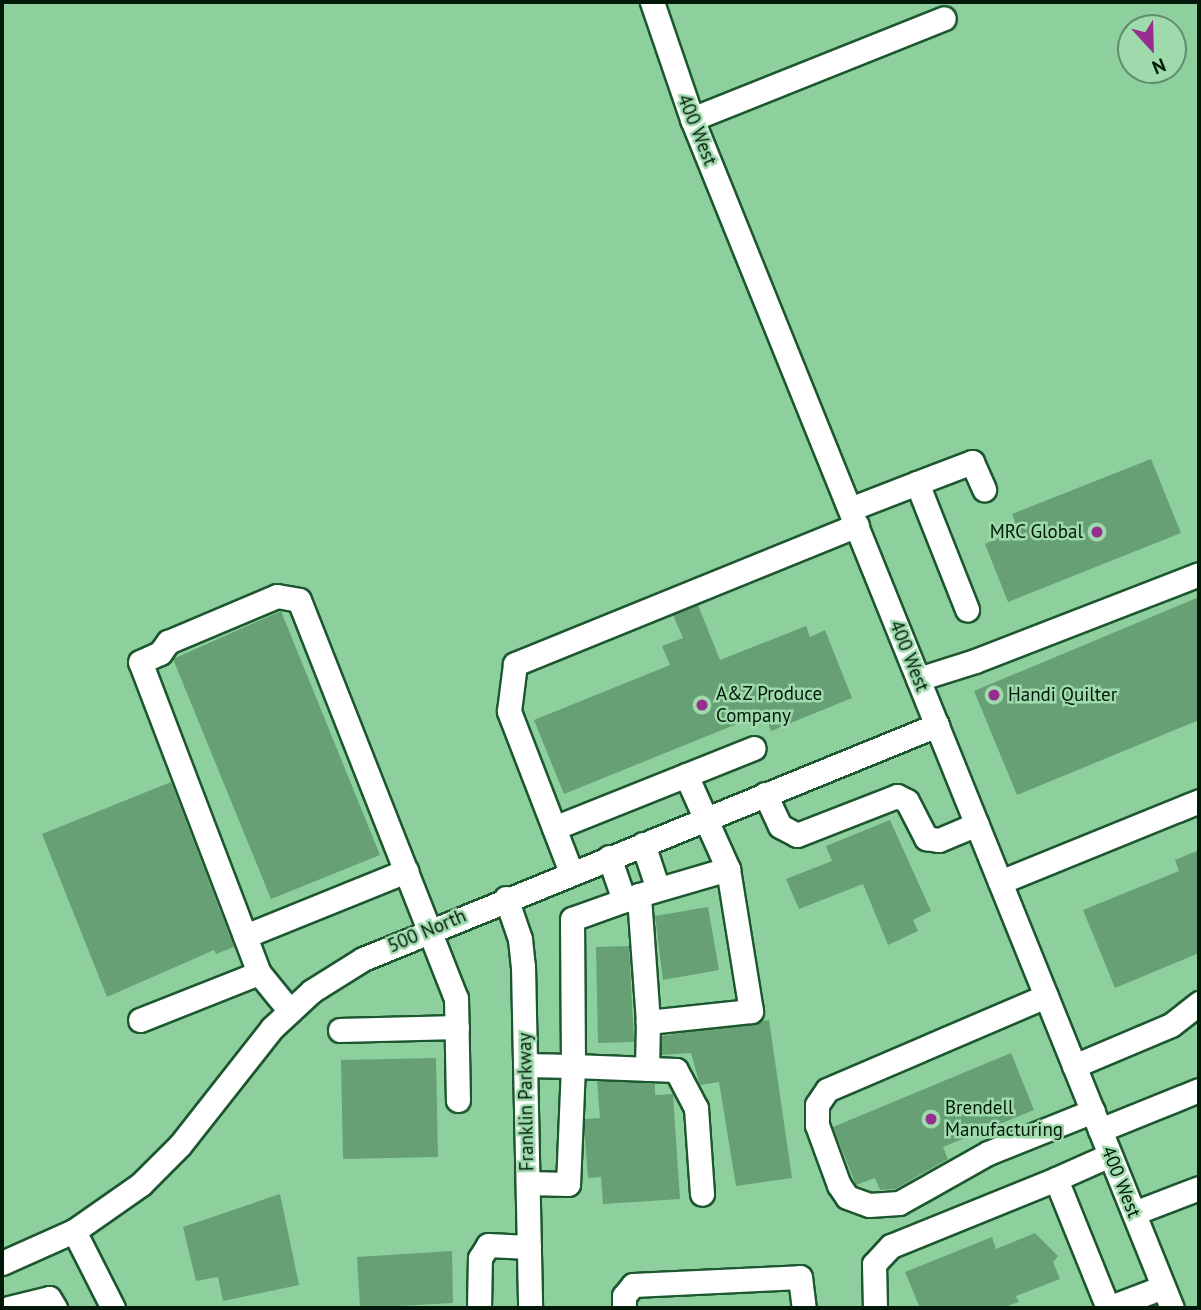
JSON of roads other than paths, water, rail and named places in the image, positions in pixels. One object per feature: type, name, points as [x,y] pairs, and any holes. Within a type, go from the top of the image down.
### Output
[{"type":"street","name":"400 West","points":[[652,2],[692,119],[1168,1298]]},
{"type":"street","points":[[692,119],[944,18]]},
{"type":"street","points":[[571,872],[509,711],[515,664],[853,517],[917,483],[972,462],[984,489]]},
{"type":"street","points":[[917,483],[967,609]]},
{"type":"street","points":[[918,678],[975,661],[1199,574]]},
{"type":"street","points":[[290,1011],[260,973],[141,662],[160,653],[168,642],[277,596],[299,600],[456,998],[458,1100]]},
{"type":"street","name":"500 North","points":[[2,1263],[74,1231],[159,1168],[259,1042],[290,1011],[363,959],[428,929],[937,725]]},
{"type":"street","points":[[554,828],[754,748]]},
{"type":"street","points":[[648,1022],[751,1011],[728,869],[686,775]]},
{"type":"street","points":[[765,794],[780,826],[797,835],[897,796],[907,801],[926,838],[939,840],[977,824]]},
{"type":"street","points":[[1000,882],[1199,801]]},
{"type":"street","points":[[643,844],[640,895],[648,1022],[647,1069]]},
{"type":"street","points":[[609,857],[640,895]]},
{"type":"street","points":[[528,1183],[568,1184],[573,1066],[572,919],[728,869]]},
{"type":"street","points":[[245,936],[406,871]]},
{"type":"street","name":"Franklin Parkway","points":[[506,898],[522,951],[530,1308]]},
{"type":"street","points":[[140,1020],[260,973]]},
{"type":"street","points":[[1046,996],[827,1090],[817,1105],[817,1125],[839,1185],[847,1197],[869,1205],[899,1203],[988,1153],[1199,1090]]},
{"type":"street","points":[[1074,1066],[1171,1025],[1199,1003]]},
{"type":"street","points":[[340,1030],[457,1027]]},
{"type":"street","points":[[525,1065],[676,1070],[696,1108],[702,1194]]},
{"type":"street","points":[[875,1308],[874,1264],[891,1246],[1110,1155]]},
{"type":"street","points":[[1056,1179],[1108,1308],[1168,1298]]},
{"type":"street","points":[[1134,1213],[1199,1188]]},
{"type":"street","points":[[74,1231],[113,1308]]},
{"type":"street","points":[[479,1308],[480,1258],[488,1245],[529,1247]]},
{"type":"street","points":[[624,1308],[624,1296],[633,1285],[800,1277],[804,1308]]},
{"type":"street","points":[[9,1308],[50,1298],[55,1308]]},
{"type":"place","name":"MRC Global","points":[[1097,532]]},
{"type":"place","name":"Handi Quilter","points":[[994,695]]},
{"type":"place","name":"A&Z Produce Company","points":[[702,705]]},
{"type":"place","name":"Brendell Manufacturing","points":[[931,1119]]}]
